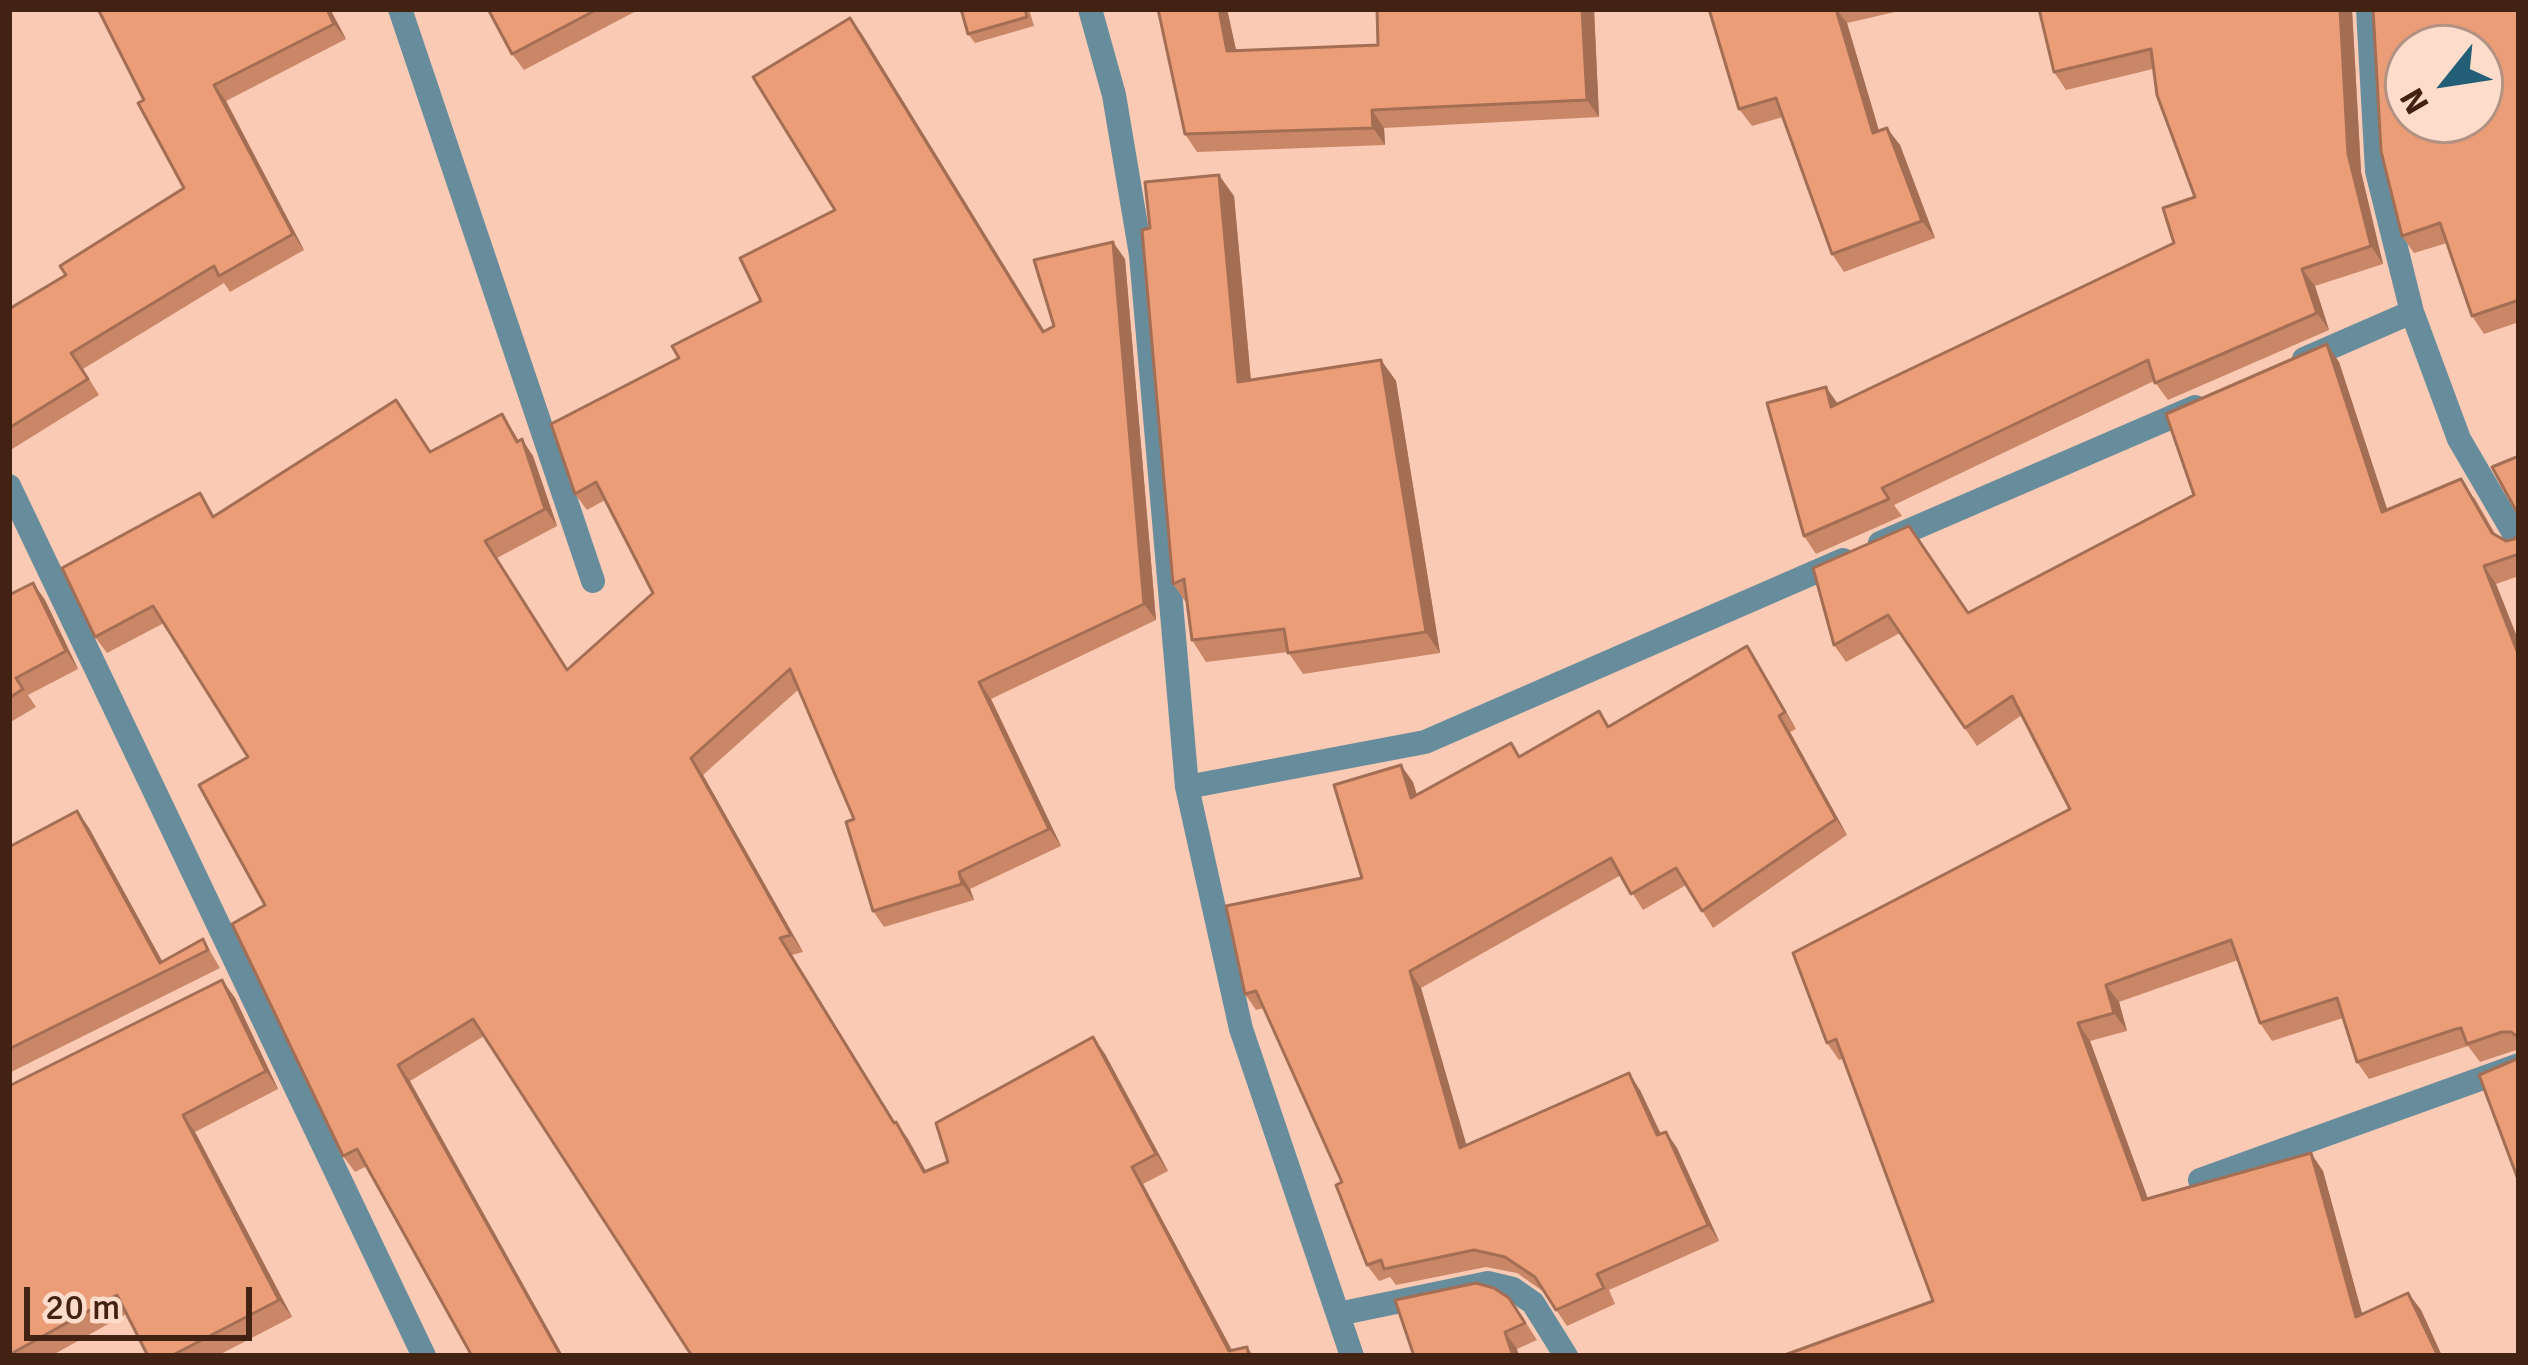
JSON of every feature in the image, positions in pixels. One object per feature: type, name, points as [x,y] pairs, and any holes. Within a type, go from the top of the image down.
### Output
[{"type":"street","points":[[400,9],[593,581]]},
{"type":"street","points":[[1090,9],[1114,94],[1141,255],[1187,787],[1240,1029],[1352,1356]]},
{"type":"street","points":[[2368,9],[2377,171],[2412,312],[2458,439],[2519,542]]},
{"type":"street","points":[[2280,370],[2412,312]]},
{"type":"street","points":[[1187,787],[1425,742],[2214,398]]},
{"type":"street","points":[[9,486],[232,980],[424,1356]]},
{"type":"street","points":[[2200,1180],[2519,1065]]},
{"type":"street","points":[[1338,1313],[1488,1283],[1513,1289],[1533,1303],[1567,1356]]},
{"type":"building","points":[[98,9],[327,9],[334,24],[214,85],[293,234],[219,276],[214,266],[71,353],[88,379],[9,428],[9,309],[66,275],[60,266],[184,188],[138,103],[144,100]]},
{"type":"building","points":[[488,9],[598,9],[512,54]]},
{"type":"building","points":[[961,9],[1025,9],[1027,17],[968,34]]},
{"type":"building","points":[[1158,9],[1219,9],[1227,51],[1378,45],[1377,9],[1582,9],[1587,100],[1372,110],[1373,128],[1185,134]]},
{"type":"building","points":[[1709,9],[1836,9],[1873,133],[1887,128],[1922,221],[1832,254],[1776,98],[1739,109]]},
{"type":"building","points":[[2039,9],[2340,9],[2348,154],[2371,246],[2302,269],[2317,313],[2155,383],[2148,360],[1882,488],[1889,499],[1804,536],[1767,403],[1826,387],[1831,407],[2174,243],[2163,208],[2195,197],[2157,95],[2151,49],[2054,72]]},
{"type":"building","points":[[2373,9],[2519,9],[2519,300],[2472,316],[2440,223],[2402,236],[2381,151]]},
{"type":"building","points":[[850,18],[1043,332],[1054,326],[1034,260],[1113,242],[1144,604],[979,682],[1049,829],[959,872],[962,884],[873,911],[846,822],[854,819],[790,669],[691,758],[791,935],[780,938],[924,1172],[948,1162],[936,1123],[1093,1037],[1156,1154],[1132,1167],[1229,1351],[1247,1347],[1249,1356],[692,1356],[473,1019],[398,1065],[561,1356],[472,1356],[357,1149],[343,1156],[232,924],[265,905],[199,785],[248,757],[153,606],[95,637],[62,568],[200,493],[213,517],[396,400],[430,452],[502,414],[517,442],[522,439],[545,509],[485,541],[567,670],[653,593],[596,482],[575,494],[551,424],[679,358],[672,346],[761,301],[740,258],[835,210],[753,77]]},
{"type":"building","points":[[1219,175],[1238,382],[1381,360],[1426,632],[1288,653],[1284,629],[1192,640],[1184,579],[1173,584],[1142,230],[1150,228],[1145,182]]},
{"type":"building","points":[[2327,344],[2382,512],[2461,479],[2492,533],[2506,541],[2519,535],[2519,554],[2484,566],[2519,656],[2519,1038],[2502,1032],[2467,1044],[2461,1028],[2357,1062],[2337,998],[2260,1023],[2231,940],[2106,985],[2114,1013],[2078,1023],[2143,1200],[2311,1153],[2356,1317],[2408,1293],[2438,1356],[1782,1356],[1933,1301],[1836,1039],[1827,1043],[1793,953],[2070,809],[2012,696],[1965,728],[1888,615],[1834,645],[1813,568],[1909,526],[1968,613],[2194,495],[2166,414]]},
{"type":"building","points":[[2519,456],[2519,516],[2492,467]]},
{"type":"building","points":[[33,583],[66,651],[16,678],[23,689],[9,698],[9,595]]},
{"type":"building","points":[[1747,646],[1836,819],[1702,911],[1676,868],[1631,894],[1611,858],[1410,971],[1460,1148],[1629,1073],[1657,1135],[1666,1132],[1708,1225],[1597,1274],[1604,1288],[1556,1310],[1535,1277],[1505,1257],[1474,1250],[1384,1269],[1381,1260],[1367,1265],[1336,1185],[1342,1182],[1256,991],[1245,994],[1226,906],[1362,878],[1334,785],[1401,765],[1411,798],[1511,743],[1519,757],[1599,711],[1608,727]]},
{"type":"building","points":[[77,811],[160,963],[203,939],[208,950],[9,1049],[9,847]]},
{"type":"building","points":[[222,980],[266,1071],[183,1115],[279,1300],[171,1356],[148,1356],[117,1295],[9,1355],[9,1086]]},
{"type":"building","points":[[2519,1058],[2519,1182],[2479,1075]]},
{"type":"building","points":[[1476,1283],[1509,1298],[1525,1323],[1505,1332],[1513,1356],[1414,1356],[1395,1300]]}]
